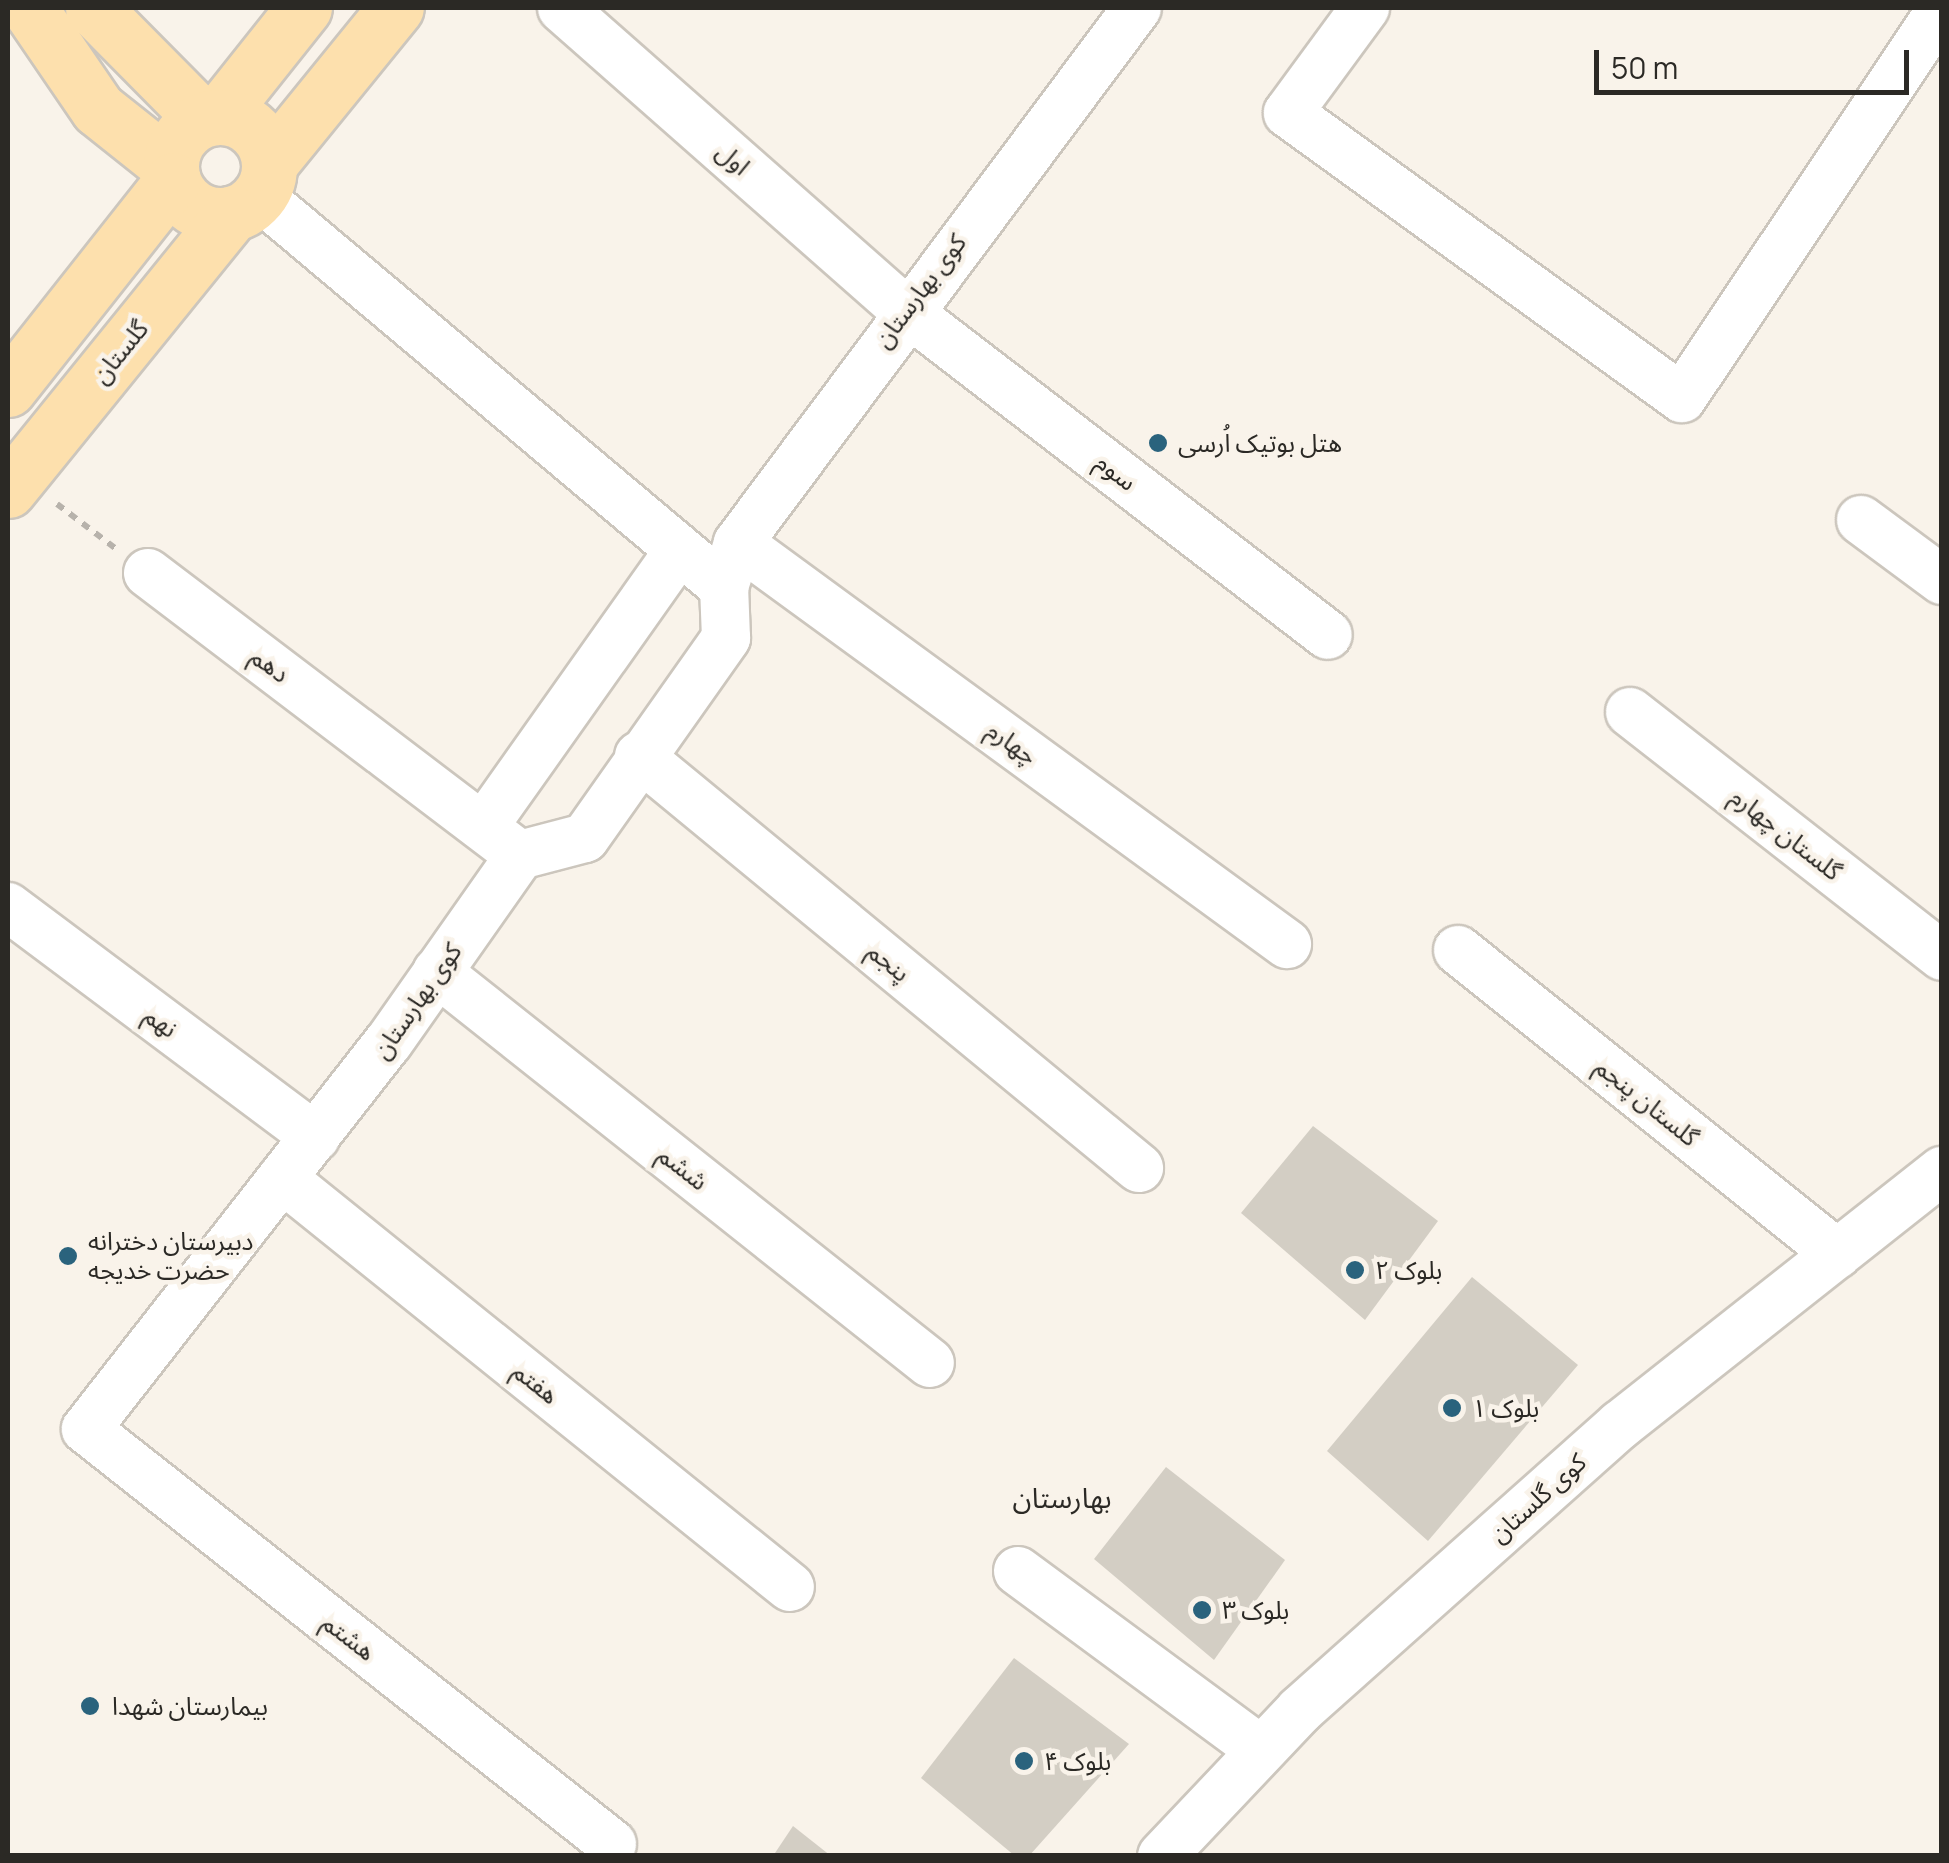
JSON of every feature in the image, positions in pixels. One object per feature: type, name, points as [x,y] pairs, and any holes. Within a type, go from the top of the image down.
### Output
[{"type":"main road","points":[[29,8],[98,109],[172,173],[201,211],[253,191],[247,125],[210,118],[93,8]]},
{"type":"main road","points":[[8,389],[172,173],[181,136],[210,118],[304,8]]},
{"type":"main road","name":"گلستان","points":[[14,483],[253,191],[396,8]]},
{"type":"street","name":"اول","points":[[562,8],[905,310]]},
{"type":"street","name":"کوی بهارستان","points":[[731,565],[905,310],[1136,8]]},
{"type":"street","points":[[1365,8],[1288,113],[1682,398],[1942,8]]},
{"type":"street","points":[[253,191],[678,553],[731,565],[726,638],[585,838],[502,840]]},
{"type":"street","name":"سوم","points":[[905,310],[1328,635]]},
{"type":"street","points":[[1860,520],[1942,580]]},
{"type":"street","name":"کوی بهارستان","points":[[86,1429],[315,1137],[437,972],[502,840],[678,553]]},
{"type":"street","name":"چهارم","points":[[731,565],[1287,944]]},
{"type":"street","name":"دهم","points":[[148,573],[502,840]]},
{"type":"street","name":"گلستان چهارم","points":[[1630,712],[1942,956]]},
{"type":"street","name":"پنجم","points":[[640,756],[1139,1168]]},
{"type":"street","name":"نهم","points":[[8,907],[315,1137]]},
{"type":"street","name":"گلستان پنجم","points":[[1458,950],[1836,1254]]},
{"type":"street","name":"ششم","points":[[437,972],[930,1363]]},
{"type":"street","name":"کوی گلستان","points":[[1162,1856],[1261,1750],[1620,1425],[1942,1172]]},
{"type":"street","name":"هفتم","points":[[282,1178],[790,1587]]},
{"type":"street","name":"هشتم","points":[[86,1429],[612,1844]]},
{"type":"street","points":[[1018,1571],[1261,1750]]},
{"type":"path","points":[[14,483],[148,573]]},
{"type":"building","name":"بلوک ۲","points":[[1313,1126],[1438,1221],[1365,1320],[1241,1213]]},
{"type":"building","name":"بلوک ۱","points":[[1472,1277],[1578,1365],[1428,1541],[1327,1451]]},
{"type":"building","name":"بلوک ۳","points":[[1166,1467],[1285,1560],[1214,1660],[1094,1559]]},
{"type":"building","name":"بلوک ۴","points":[[1014,1658],[1129,1744],[1029,1856],[1015,1856],[921,1778]]},
{"type":"building","points":[[793,1826],[831,1856],[773,1856]]},
{"type":"place","name":"هتل بوتیک اُرسی","points":[[1158,443]]},
{"type":"place","name":"دبیرستان دخترانه حضرت خدیجه","points":[[68,1256]]},
{"type":"place","name":"بلوک ۲","points":[[1355,1270]]},
{"type":"place","name":"بلوک ۱","points":[[1452,1408]]},
{"type":"place","name":"بلوک ۳","points":[[1202,1610]]},
{"type":"place","name":"بیمارستان شهدا","points":[[90,1706]]},
{"type":"place","name":"بلوک ۴","points":[[1024,1761]]},
{"type":"district","name":"بهارستان","points":[[1062,1497]]}]
